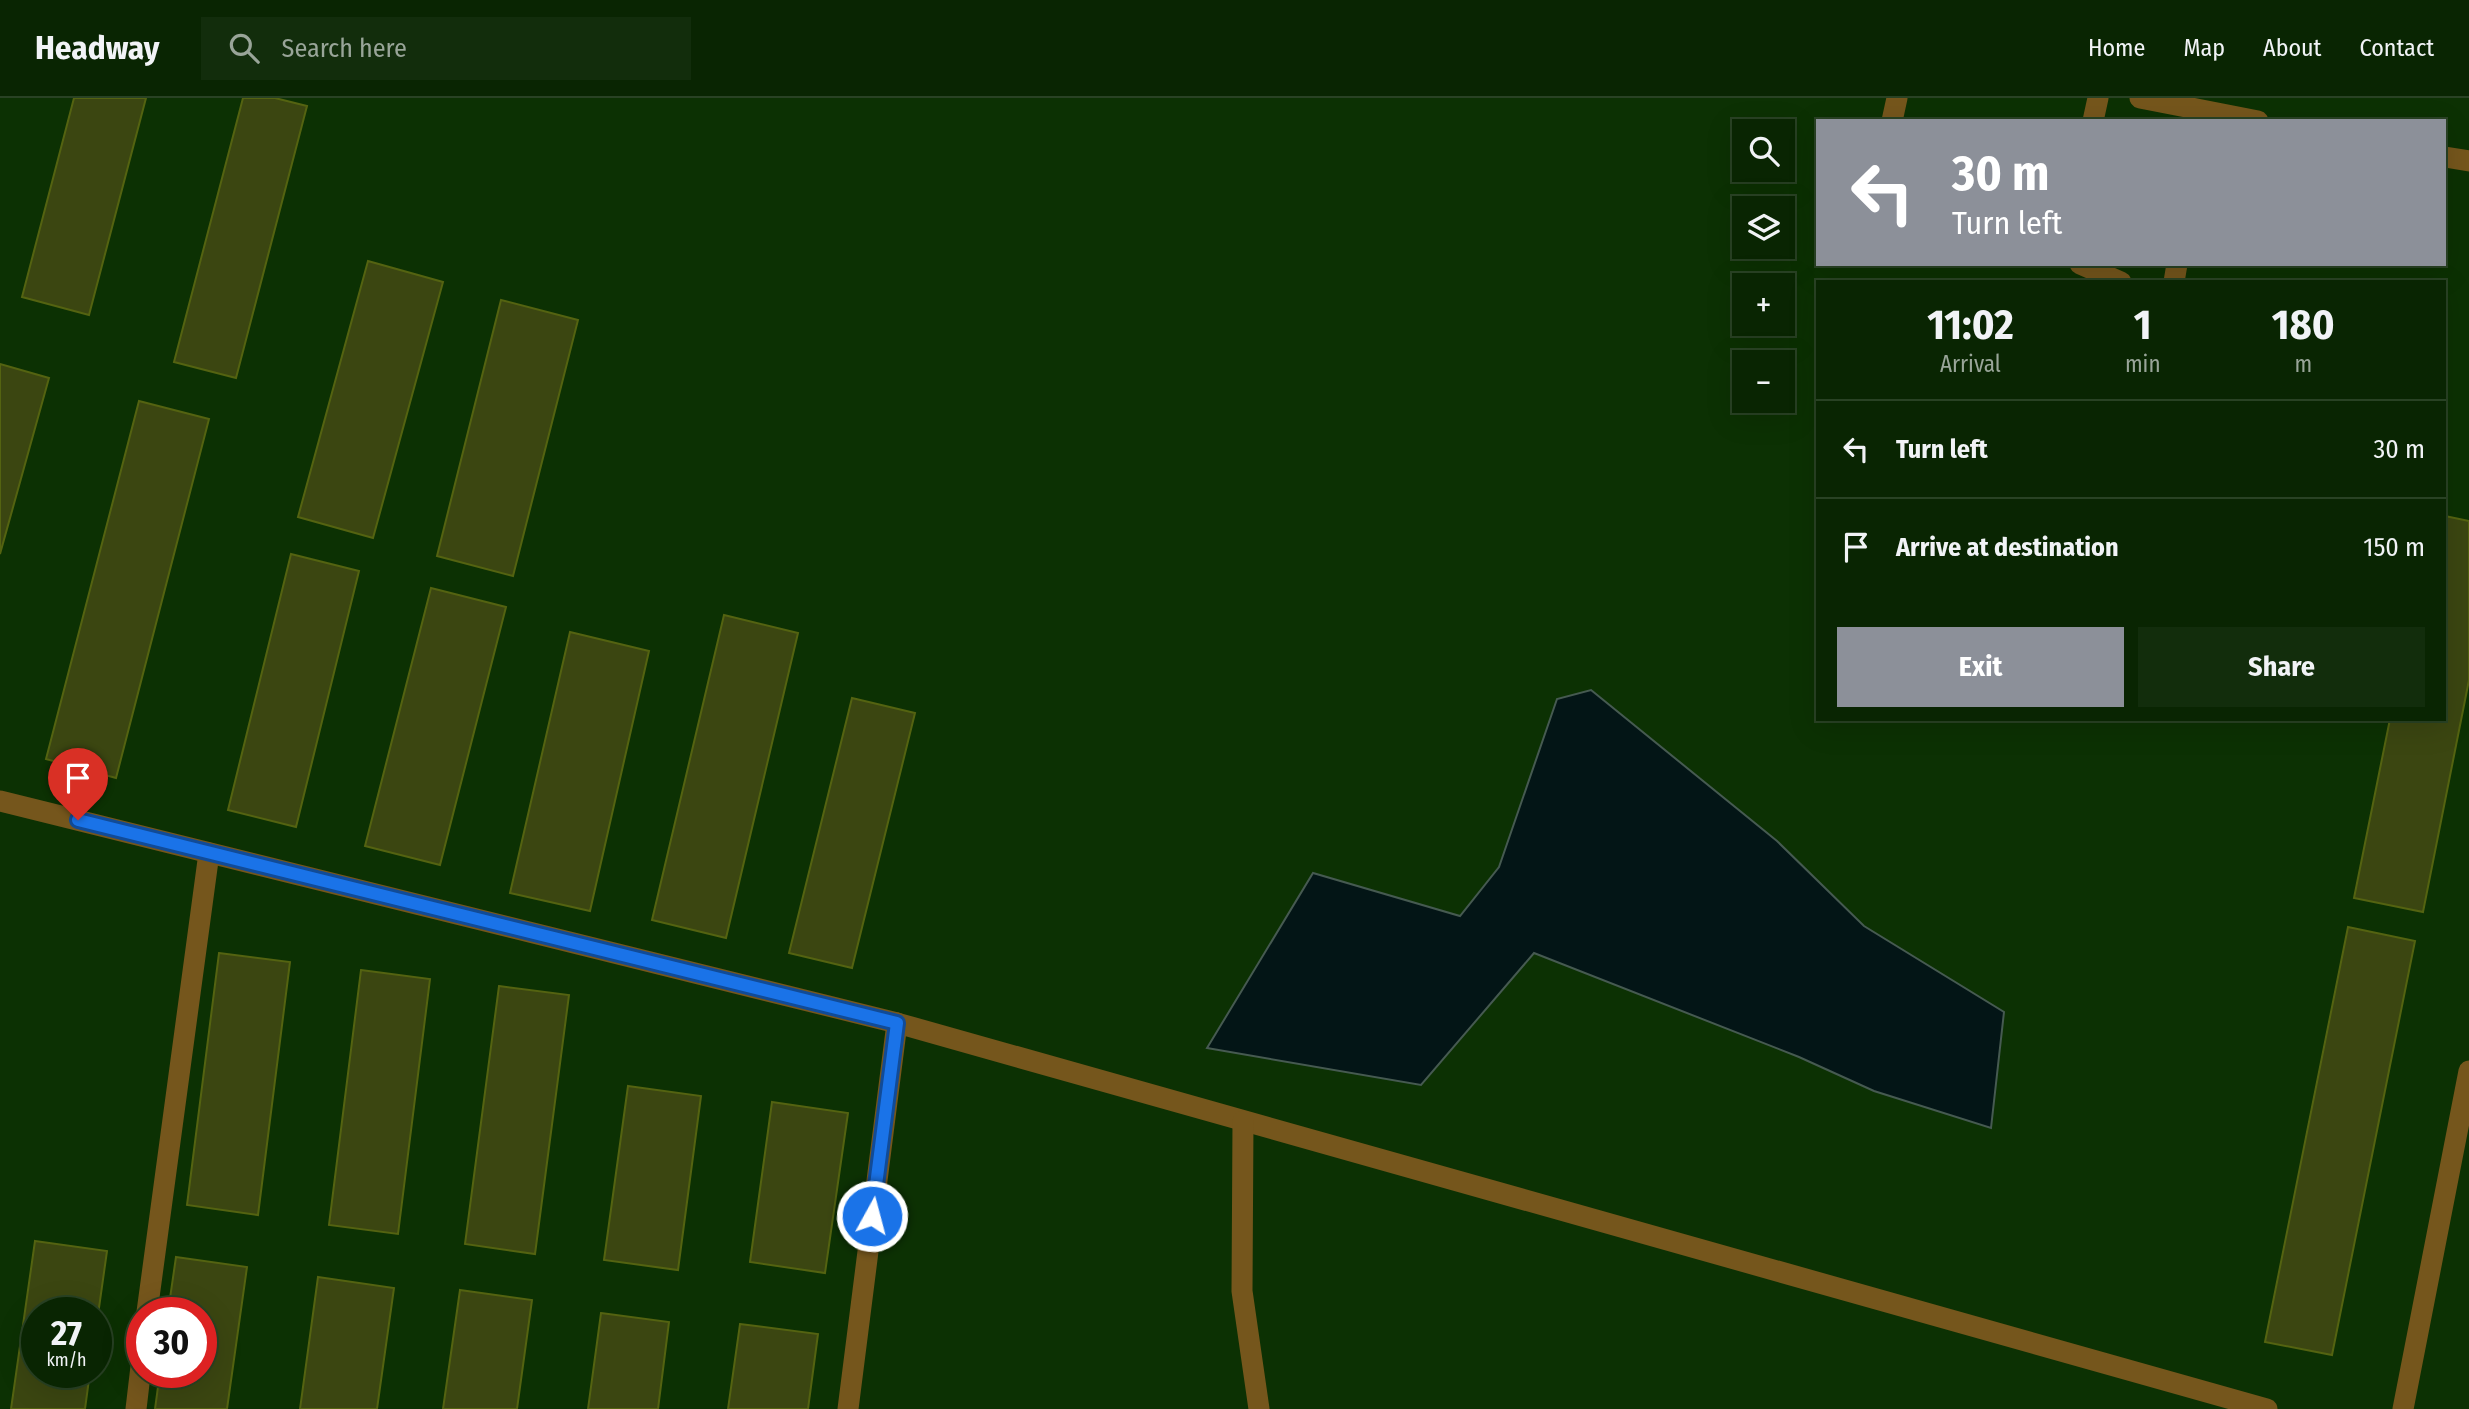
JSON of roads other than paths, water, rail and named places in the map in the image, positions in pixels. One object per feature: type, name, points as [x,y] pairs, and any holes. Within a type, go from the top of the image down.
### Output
[{"type":"street","points":[[1892,119],[1897,98]]},
{"type":"street","points":[[2093,119],[2098,98]]},
{"type":"street","points":[[2140,98],[2249,119]]},
{"type":"street","points":[[2446,156],[2469,161]]},
{"type":"street","points":[[2085,266],[2117,280]]},
{"type":"street","points":[[0,801],[897,1023],[2267,1409]]},
{"type":"street","points":[[149,1297],[209,853]]},
{"type":"street","points":[[848,1409],[897,1023]]},
{"type":"street","points":[[2403,1409],[2469,1071]]},
{"type":"street","points":[[1242,1121],[1242,1290],[1259,1409]]},
{"type":"street","points":[[135,1409],[138,1388]]}]
